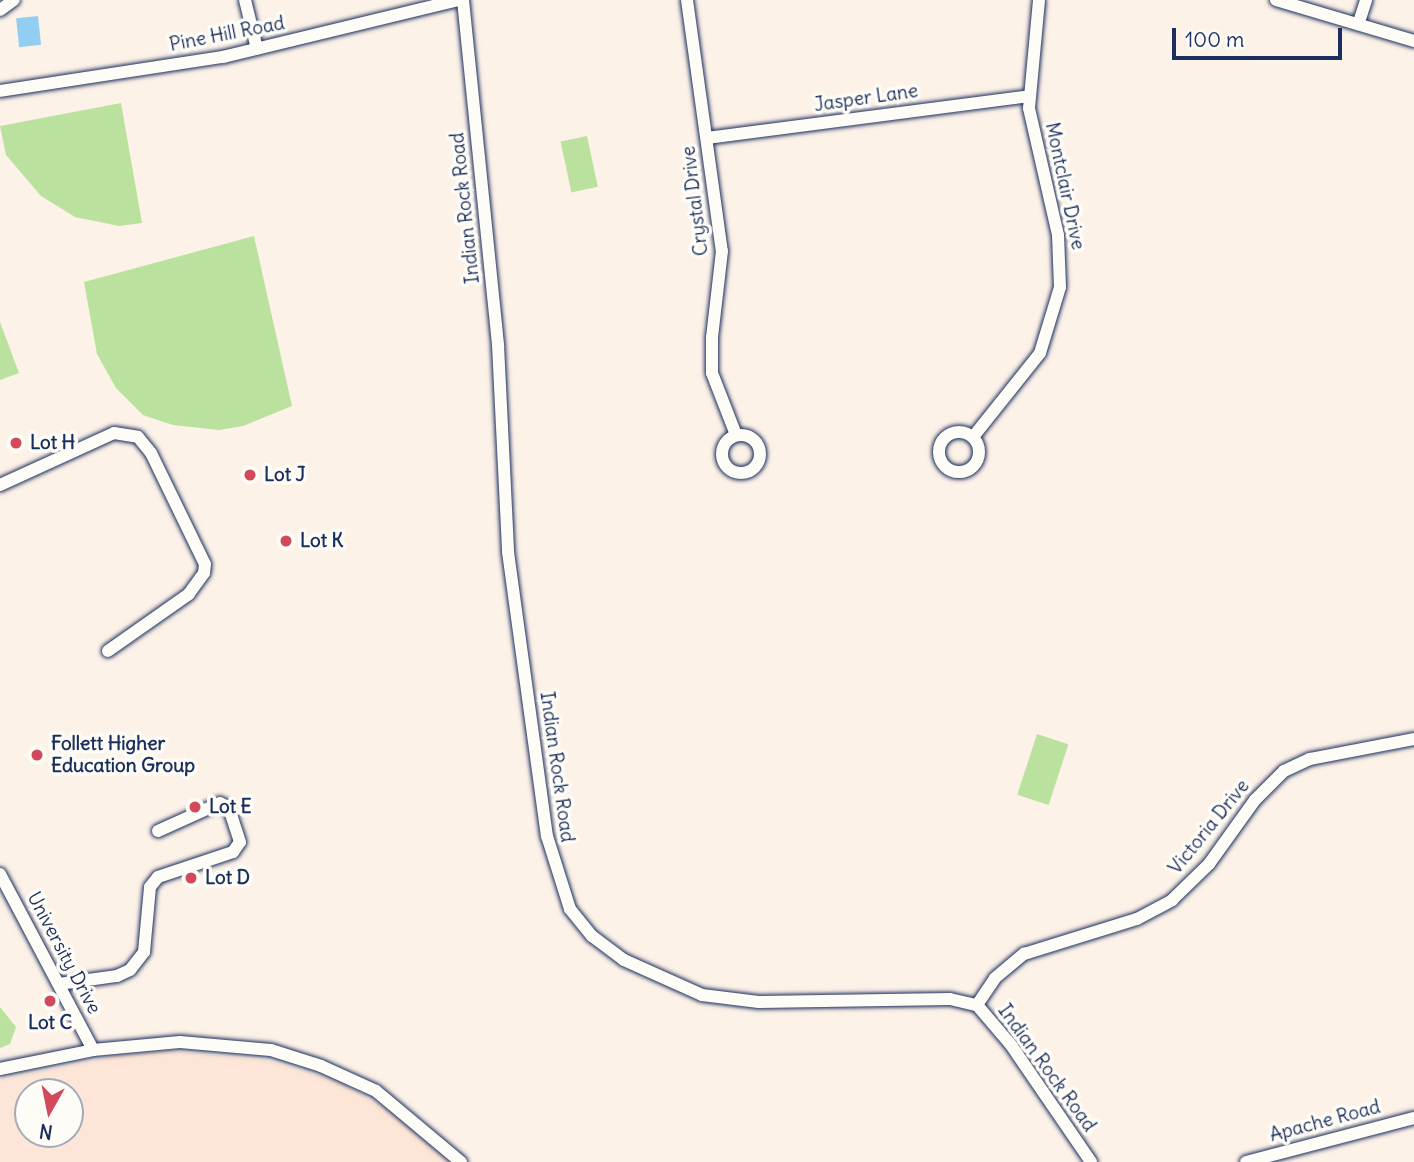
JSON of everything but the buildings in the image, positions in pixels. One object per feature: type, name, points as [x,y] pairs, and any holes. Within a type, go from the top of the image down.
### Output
[{"type":"street","points":[[0,10],[14,0]]},
{"type":"street","points":[[245,0],[257,49]]},
{"type":"street","name":"Pine Hill Road","points":[[0,91],[257,49],[461,0]]},
{"type":"street","name":"Indian Rock Road","points":[[461,0],[498,345],[508,552],[547,836],[570,909],[592,936],[624,960],[702,995],[759,1002],[950,999],[977,1005],[1010,1045],[1091,1162]]},
{"type":"street","name":"Crystal Drive","points":[[687,0],[722,251],[712,337],[712,373],[736,435]]},
{"type":"street","name":"Montclair Drive","points":[[973,438],[1040,353],[1060,286],[1058,235],[1033,132],[1029,96],[1039,0]]},
{"type":"street","points":[[1276,0],[1359,22],[1414,41]]},
{"type":"street","points":[[1359,22],[1366,0]]},
{"type":"street","name":"Jasper Lane","points":[[707,138],[1029,96]]},
{"type":"street","points":[[0,485],[114,433],[138,437],[151,453],[205,564],[204,573],[189,594],[108,650]]},
{"type":"street","name":"Victoria Drive","points":[[977,1005],[995,978],[1024,954],[1137,919],[1172,901],[1209,864],[1255,800],[1284,771],[1310,759],[1414,739]]},
{"type":"street","points":[[59,984],[117,976],[130,970],[144,952],[150,887],[158,877],[233,852],[240,842],[229,808],[220,803],[158,831]]},
{"type":"street","name":"University Drive","points":[[0,874],[93,1050]]},
{"type":"street","points":[[0,1069],[93,1050],[180,1042],[271,1050],[321,1066],[376,1091],[461,1162]]},
{"type":"street","name":"Apache Road","points":[[1247,1162],[1414,1118]]},
{"type":"shaded area","points":[[170,1051],[270,1061],[337,1081],[401,1117],[449,1162],[0,1162],[0,1080],[115,1056]]},
{"type":"green space","points":[[121,103],[142,223],[119,226],[75,217],[41,196],[6,155],[0,126]]},
{"type":"green space","points":[[587,136],[598,187],[571,192],[561,142]]},
{"type":"green space","points":[[254,236],[292,406],[243,426],[219,430],[173,425],[143,415],[116,388],[97,354],[84,282]]},
{"type":"green space","points":[[0,322],[19,373],[0,380]]},
{"type":"green space","points":[[1037,734],[1068,744],[1049,805],[1017,795]]},
{"type":"green space","points":[[0,1007],[16,1027],[10,1044],[0,1048]]},
{"type":"water","points":[[38,16],[41,45],[19,47],[16,18]]},
{"type":"place","name":"Lot H","points":[[16,443]]},
{"type":"place","name":"Lot J","points":[[250,475]]},
{"type":"place","name":"Lot K","points":[[286,541]]},
{"type":"place","name":"Follett Higher Education Group","points":[[37,755]]},
{"type":"place","name":"Lot E","points":[[195,807]]},
{"type":"place","name":"Lot D","points":[[191,878]]},
{"type":"place","name":"Lot C","points":[[50,1001]]}]
